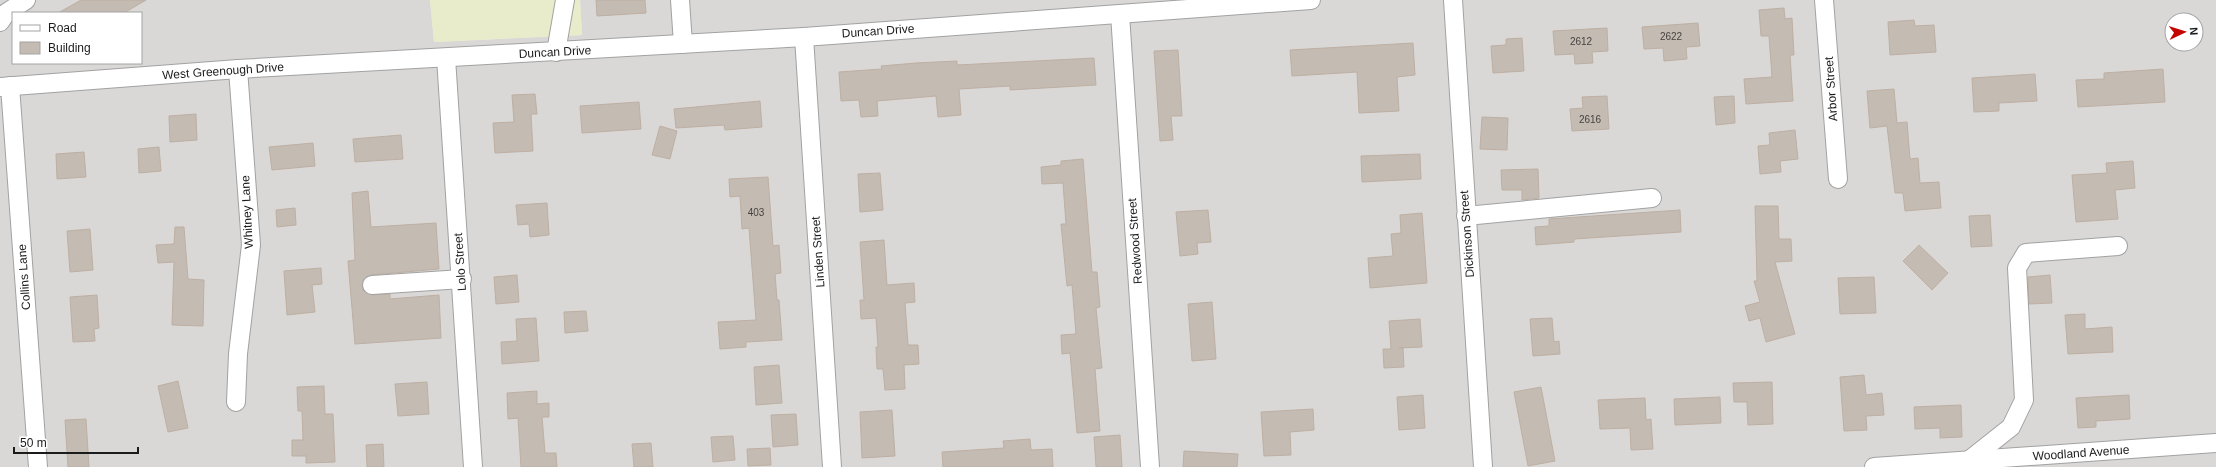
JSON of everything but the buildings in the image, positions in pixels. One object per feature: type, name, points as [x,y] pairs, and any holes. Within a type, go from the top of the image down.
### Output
[{"type":"street","points":[[0,22],[6,13],[26,0]]},
{"type":"street","points":[[556,52],[565,0]]},
{"type":"street","points":[[680,0],[683,44]]},
{"type":"street","name":"Duncan Drive","points":[[446,58],[683,44],[1120,14],[1221,4],[1311,0]]},
{"type":"street","name":"Dickinson Street","points":[[1453,0],[1483,467]]},
{"type":"street","name":"Arbor Street","points":[[1824,0],[1838,179]]},
{"type":"street","name":"Redwood Street","points":[[1120,14],[1150,467]]},
{"type":"street","name":"Linden Street","points":[[804,36],[832,467]]},
{"type":"street","name":"West Greenough Drive","points":[[5,87],[238,69],[446,58]]},
{"type":"street","name":"Lolo Street","points":[[446,58],[462,279],[473,467]]},
{"type":"street","name":"Whitney Lane","points":[[236,402],[238,354],[251,245],[238,69]]},
{"type":"street","name":"Collins Lane","points":[[5,87],[38,467]]},
{"type":"street","points":[[1466,216],[1652,198]]},
{"type":"street","points":[[1968,461],[2011,427],[2024,400],[2017,268],[2026,254],[2118,246]]},
{"type":"street","points":[[372,285],[462,279]]},
{"type":"street","name":"Woodland Avenue","points":[[1874,467],[2216,443]]},
{"type":"shaded area","points":[[0,0],[430,0],[434,42],[582,35],[580,0],[2216,0],[2216,467],[0,467]]},
{"type":"green space","points":[[430,0],[580,0],[582,35],[434,42]]}]
